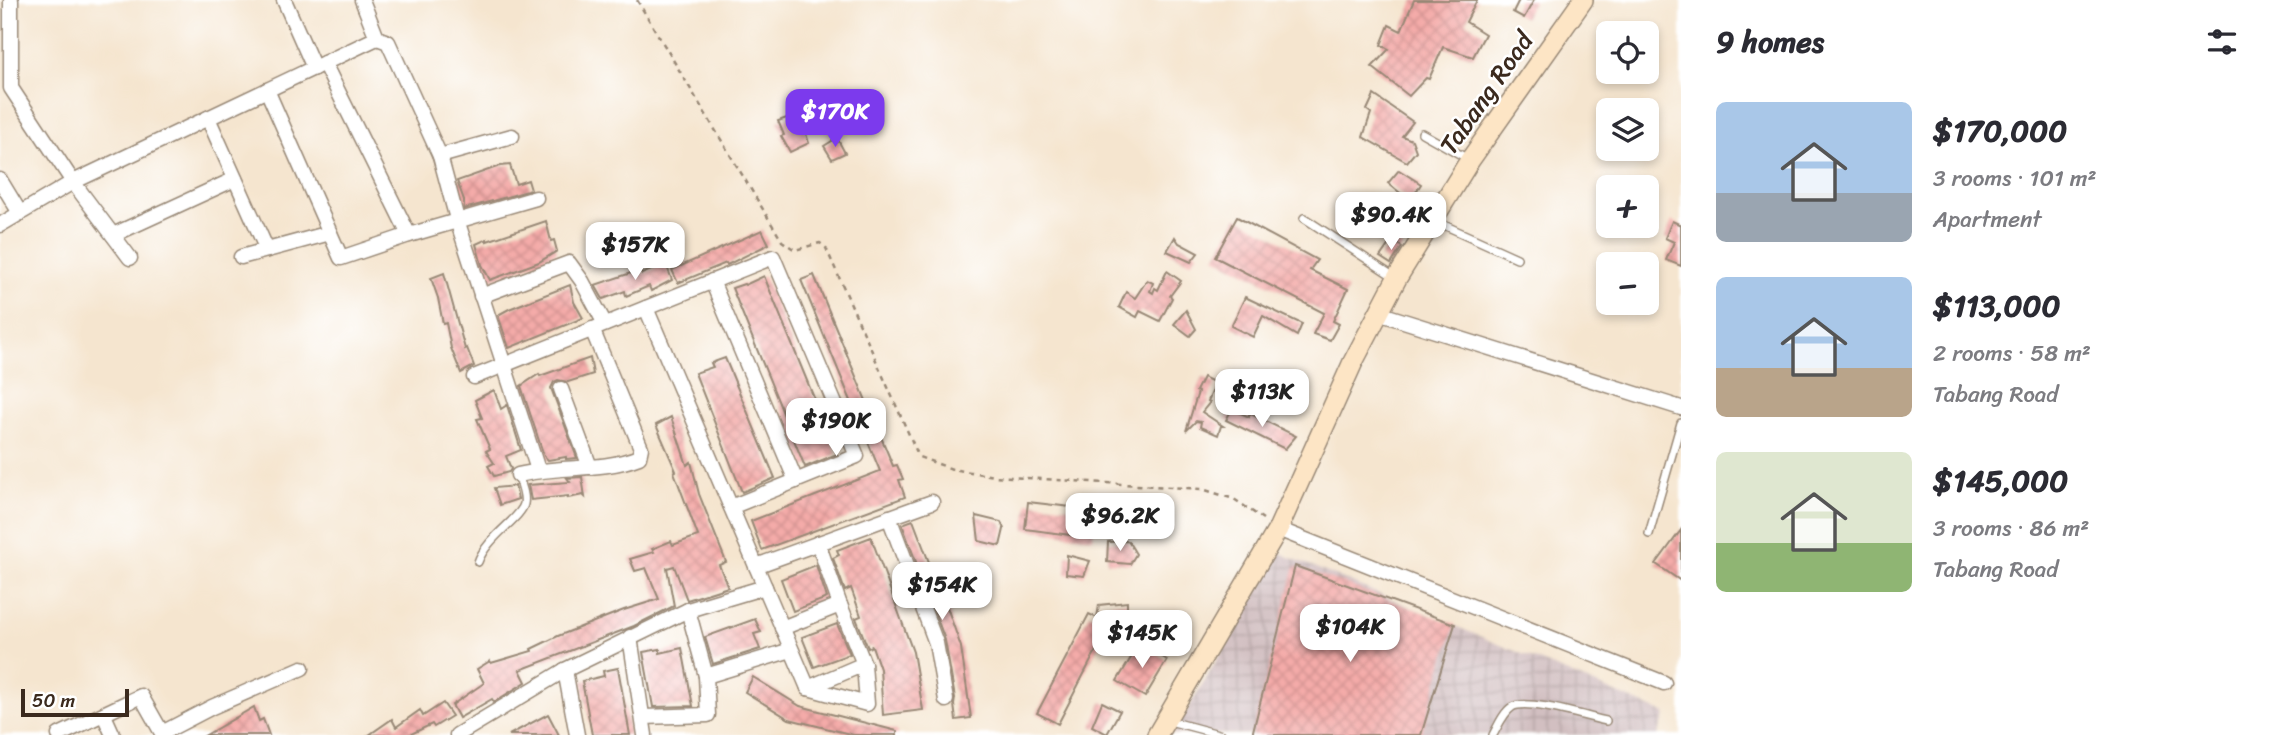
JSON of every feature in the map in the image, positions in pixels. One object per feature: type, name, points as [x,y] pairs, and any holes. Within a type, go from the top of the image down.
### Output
[{"type":"main road","name":"Tabang Road","points":[[1161,728],[1278,529],[1353,362],[1397,278],[1470,160],[1583,0]]},
{"type":"street","points":[[11,0],[5,88],[130,258]]},
{"type":"street","points":[[284,0],[410,235]]},
{"type":"street","points":[[362,0],[377,38]]},
{"type":"street","points":[[0,225],[73,181],[377,38],[388,42],[440,156],[458,223],[538,470]]},
{"type":"street","points":[[267,90],[341,258],[536,198]]},
{"type":"street","points":[[208,118],[267,250]]},
{"type":"street","points":[[440,156],[512,135]]},
{"type":"street","points":[[113,235],[235,179]]},
{"type":"street","points":[[0,180],[20,214]]},
{"type":"street","points":[[241,257],[330,233]]},
{"type":"street","points":[[474,377],[774,257],[857,456],[731,507]]},
{"type":"street","points":[[481,296],[569,263],[582,281],[641,448],[639,457],[631,460],[590,467],[538,470],[518,475]]},
{"type":"street","points":[[712,281],[796,481]]},
{"type":"street","points":[[646,308],[807,688]]},
{"type":"street","points":[[1378,313],[1681,408]]},
{"type":"street","points":[[561,389],[590,467]]},
{"type":"street","points":[[756,566],[932,502]]},
{"type":"street","points":[[889,517],[936,643],[946,699]]},
{"type":"street","points":[[1278,529],[1664,682]]},
{"type":"street","points":[[807,688],[867,704],[864,664],[818,543]]},
{"type":"street","points":[[457,735],[565,670],[630,637],[688,610],[765,587]]},
{"type":"street","points":[[782,628],[840,605]]},
{"type":"street","points":[[643,717],[708,715],[706,676],[688,610]]},
{"type":"street","points":[[630,637],[645,735]]},
{"type":"street","points":[[706,676],[792,650]]},
{"type":"street","points":[[807,688],[864,664]]},
{"type":"street","points":[[59,735],[141,696],[162,733],[212,707],[302,668]]},
{"type":"street","points":[[565,670],[577,735]]},
{"type":"street","points":[[104,715],[113,735]]},
{"type":"lane","points":[[1422,133],[1470,160]]},
{"type":"lane","points":[[1304,218],[1397,278]]},
{"type":"lane","points":[[1433,220],[1517,258]]},
{"type":"lane","points":[[1649,534],[1678,446],[1681,423]]},
{"type":"lane","points":[[478,562],[481,551],[520,512],[524,503],[518,475]]},
{"type":"lane","points":[[1493,735],[1503,716],[1511,708],[1525,703],[1606,721]]},
{"type":"lane","points":[[1161,728],[1222,735]]},
{"type":"path","points":[[637,0],[782,241],[795,250],[820,243],[826,248],[919,457],[952,469],[994,476],[1202,489],[1234,499],[1278,529]]},
{"type":"shaded area","points":[[1280,553],[1666,714],[1658,735],[1173,734]]},
{"type":"building","points":[[1414,0],[1477,0],[1466,22],[1485,34],[1473,57],[1443,47],[1429,79],[1426,78],[1409,96],[1372,67],[1389,49],[1381,45],[1389,25],[1401,31]]},
{"type":"building","points":[[1519,0],[1534,0],[1524,18],[1513,12]]},
{"type":"building","points":[[1374,95],[1413,122],[1402,136],[1412,140],[1416,151],[1407,162],[1363,137],[1371,113],[1367,110]]},
{"type":"building","points":[[804,112],[807,124],[803,125],[809,143],[790,152],[781,136],[784,135],[778,121]]},
{"type":"building","points":[[837,138],[845,153],[832,159],[824,146]]},
{"type":"building","points":[[510,165],[516,184],[528,180],[531,190],[464,209],[464,200],[457,181]]},
{"type":"building","points":[[1399,170],[1421,184],[1410,201],[1388,183]]},
{"type":"building","points":[[1237,217],[1317,260],[1310,270],[1348,289],[1333,321],[1339,324],[1330,340],[1313,334],[1324,313],[1215,257]]},
{"type":"building","points":[[546,221],[551,241],[554,240],[557,251],[539,262],[490,280],[476,244]]},
{"type":"building","points":[[1672,221],[1681,225],[1681,266],[1666,260],[1674,242],[1665,238]]},
{"type":"building","points":[[762,230],[769,244],[727,265],[726,263],[678,283],[672,270]]},
{"type":"building","points":[[1175,237],[1179,243],[1198,253],[1191,262],[1167,251]]},
{"type":"building","points":[[1392,240],[1402,247],[1391,264],[1380,257]]},
{"type":"building","points":[[666,264],[672,280],[651,291],[649,286],[626,296],[625,291],[603,299],[595,285],[640,270],[642,274]]},
{"type":"building","points":[[1167,271],[1181,281],[1170,296],[1172,298],[1160,321],[1140,311],[1137,317],[1119,307],[1126,292],[1135,298],[1147,280],[1153,283],[1150,291],[1153,293],[1155,288],[1158,290]]},
{"type":"building","points":[[444,273],[465,349],[467,348],[474,366],[461,373],[451,348],[446,323],[443,324],[431,278]]},
{"type":"building","points":[[814,275],[893,466],[897,465],[903,479],[899,480],[905,497],[762,550],[751,521],[880,471],[801,280]]},
{"type":"building","points":[[764,276],[837,454],[805,467],[732,288]]},
{"type":"building","points":[[570,285],[574,302],[583,318],[509,348],[498,315]]},
{"type":"building","points":[[1245,297],[1302,324],[1297,336],[1263,316],[1253,337],[1231,326]]},
{"type":"building","points":[[1186,310],[1196,329],[1190,336],[1174,324]]},
{"type":"building","points":[[590,358],[593,374],[568,382],[558,380],[551,388],[577,458],[548,460],[544,456],[521,386],[539,374],[540,376]]},
{"type":"building","points":[[725,358],[775,478],[742,492],[695,373],[713,367],[711,363]]},
{"type":"building","points":[[1203,377],[1216,383],[1208,401],[1210,402],[1202,412],[1223,426],[1218,435],[1200,427],[1201,422],[1196,421],[1186,431],[1198,392],[1196,391]]},
{"type":"building","points":[[494,390],[501,409],[507,405],[521,450],[506,456],[511,469],[509,472],[494,476],[488,466],[494,463],[486,451],[490,449],[477,419],[482,418],[475,400]]},
{"type":"building","points":[[1232,409],[1249,417],[1249,413],[1296,436],[1285,449],[1226,420]]},
{"type":"building","points":[[671,417],[687,465],[691,462],[699,494],[726,562],[719,565],[728,587],[687,600],[674,566],[667,568],[674,606],[634,626],[520,670],[526,682],[494,702],[492,699],[459,718],[452,705],[484,683],[477,669],[490,661],[491,663],[532,651],[531,649],[558,636],[659,599],[646,568],[635,571],[630,559],[654,552],[652,549],[671,541],[673,545],[698,536],[674,472],[676,471],[656,425]]},
{"type":"building","points":[[582,477],[585,497],[583,495],[531,500],[528,485],[570,482],[567,478]]},
{"type":"building","points":[[515,486],[518,499],[500,505],[494,488]]},
{"type":"building","points":[[1028,502],[1096,510],[1093,538],[1025,529]]},
{"type":"building","points":[[976,516],[1001,522],[1004,529],[1000,546],[979,541]]},
{"type":"building","points":[[913,520],[961,647],[971,718],[956,720],[945,640],[902,524]]},
{"type":"building","points":[[1681,530],[1681,581],[1656,564]]},
{"type":"building","points":[[871,537],[913,652],[923,710],[883,715],[880,669],[872,646],[868,648],[856,618],[861,616],[851,588],[845,591],[833,558],[839,555],[837,550]]},
{"type":"building","points":[[1128,541],[1136,554],[1130,564],[1107,562],[1108,542]]},
{"type":"building","points":[[1067,555],[1090,561],[1084,576],[1066,574]]},
{"type":"building","points":[[816,565],[827,598],[793,611],[781,579]]},
{"type":"building","points":[[1295,566],[1455,624],[1421,735],[1252,735]]},
{"type":"building","points":[[1127,602],[1130,616],[1125,626],[1111,622],[1058,724],[1037,713],[1089,614],[1097,618],[1099,605]]},
{"type":"building","points":[[755,619],[761,632],[754,634],[760,649],[713,664],[705,637]]},
{"type":"building","points":[[837,624],[850,654],[814,667],[802,637]]},
{"type":"building","points":[[1140,643],[1167,660],[1145,697],[1117,681]]},
{"type":"building","points":[[682,648],[693,706],[653,707],[643,652],[660,649],[660,653]]},
{"type":"building","points":[[618,668],[630,735],[592,735],[582,681],[604,676],[603,671]]},
{"type":"building","points":[[753,677],[800,706],[897,731],[897,735],[854,735],[789,719],[745,692]]},
{"type":"building","points":[[1102,702],[1120,711],[1107,734],[1092,726]]},
{"type":"building","points":[[443,703],[452,716],[434,727],[432,724],[409,735],[369,735],[392,719],[396,727],[420,710],[423,716]]},
{"type":"building","points":[[254,707],[259,721],[263,719],[269,735],[206,735]]},
{"type":"building","points":[[548,714],[559,735],[509,735]]}]
